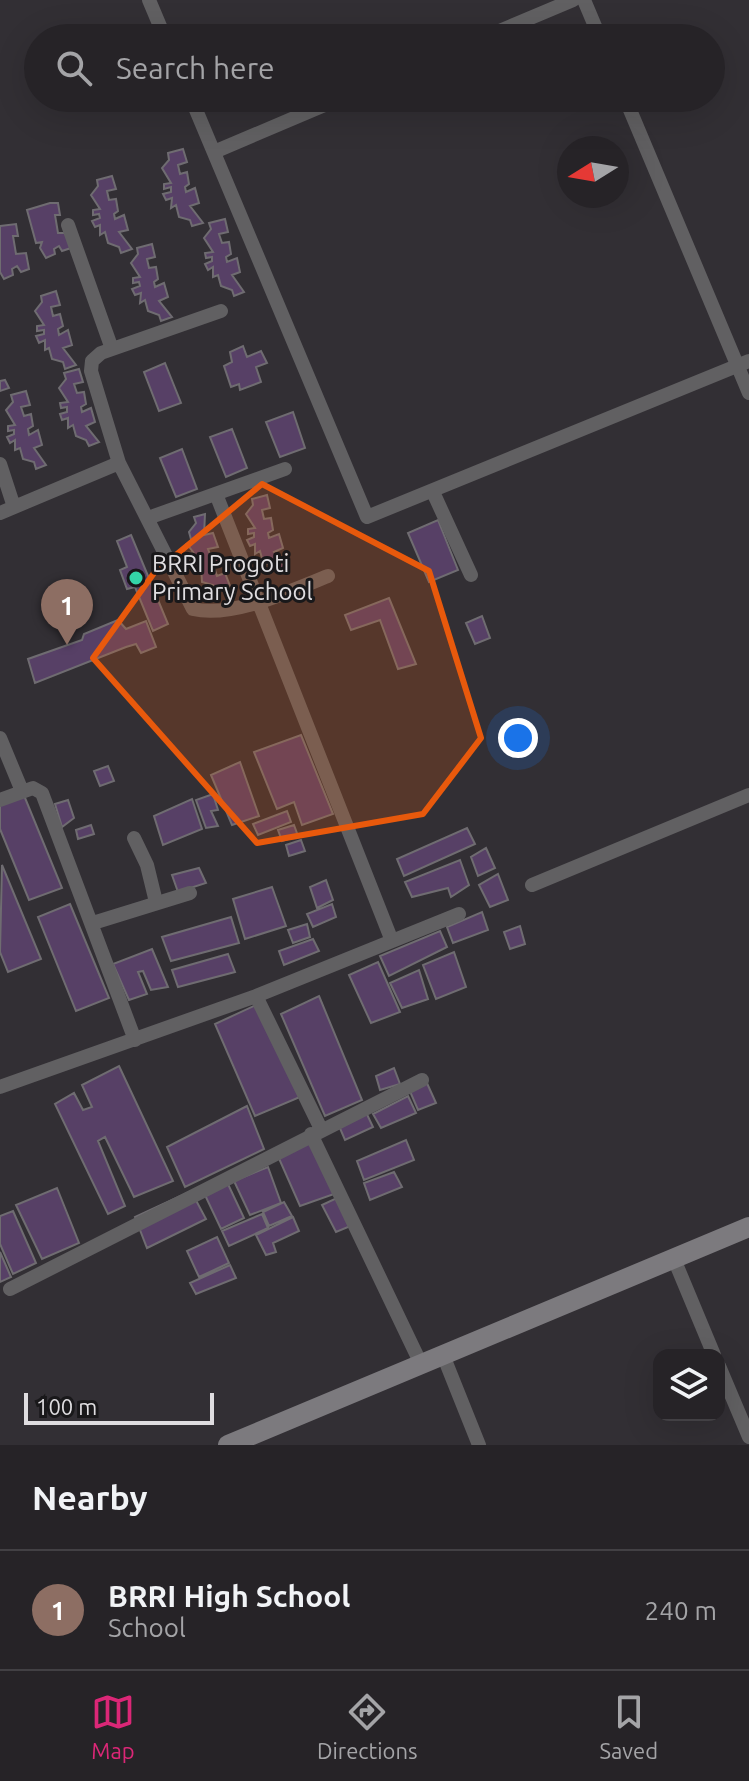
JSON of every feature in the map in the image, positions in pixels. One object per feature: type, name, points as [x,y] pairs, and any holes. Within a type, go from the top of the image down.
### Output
[{"type":"main road","points":[[228,1445],[749,1227]]},
{"type":"street","points":[[149,0],[159,24]]},
{"type":"street","points":[[516,24],[573,0]]},
{"type":"street","points":[[584,0],[594,24]]},
{"type":"street","points":[[197,112],[367,517],[744,364]]},
{"type":"street","points":[[214,152],[308,112]]},
{"type":"street","points":[[631,112],[744,364],[749,393]]},
{"type":"street","points":[[68,225],[112,349]]},
{"type":"street","points":[[221,311],[112,349],[92,361],[91,371],[119,463],[193,609],[204,612],[259,602],[328,576]]},
{"type":"street","points":[[0,513],[119,463]]},
{"type":"street","points":[[0,464],[14,507]]},
{"type":"street","points":[[148,518],[285,469]]},
{"type":"street","points":[[433,492],[471,575]]},
{"type":"street","points":[[216,494],[392,941]]},
{"type":"street","points":[[0,738],[22,791]]},
{"type":"street","points":[[0,800],[33,788],[42,793],[135,1040]]},
{"type":"street","points":[[532,885],[749,795]]},
{"type":"street","points":[[134,838],[147,865],[156,902]]},
{"type":"street","points":[[93,923],[190,893]]},
{"type":"street","points":[[0,1087],[256,996],[459,914]]},
{"type":"street","points":[[256,996],[421,1364]]},
{"type":"street","points":[[10,1289],[422,1080]]},
{"type":"street","points":[[674,1259],[712,1349]]},
{"type":"street","points":[[443,1355],[479,1445]]},
{"type":"street","points":[[725,1380],[749,1437]]},
{"type":"highlighted area","points":[[262,484],[429,571],[481,738],[423,814],[257,843],[93,658],[154,573]]},
{"type":"building","points":[[183,149],[187,162],[178,165],[180,174],[187,172],[189,184],[185,187],[186,192],[195,188],[199,203],[190,206],[203,223],[192,226],[190,220],[179,217],[176,205],[171,208],[172,198],[166,200],[163,194],[171,192],[171,187],[164,189],[164,184],[171,183],[162,168],[169,160],[168,153]]},
{"type":"building","points":[[112,176],[116,189],[107,191],[109,200],[116,199],[118,211],[114,214],[115,219],[124,215],[128,230],[119,232],[132,249],[121,253],[119,247],[108,243],[105,232],[100,235],[100,225],[95,227],[92,221],[100,218],[99,214],[93,215],[93,210],[100,209],[91,195],[98,186],[97,180]]},
{"type":"building","points":[[58,203],[60,215],[55,215],[58,233],[67,233],[71,248],[62,251],[59,246],[54,249],[55,254],[46,258],[40,248],[42,242],[36,243],[27,210]]},
{"type":"building","points":[[225,219],[228,232],[219,234],[222,243],[229,242],[231,254],[226,257],[227,262],[237,258],[240,272],[232,275],[244,292],[234,296],[232,290],[221,286],[218,275],[213,277],[213,267],[208,270],[205,264],[212,261],[212,257],[206,258],[205,253],[213,252],[204,238],[211,229],[209,223]]},
{"type":"building","points":[[16,224],[18,236],[13,236],[16,254],[26,253],[29,269],[21,272],[17,266],[12,269],[13,275],[4,279],[0,272],[0,226]]},
{"type":"building","points":[[152,244],[155,257],[147,259],[149,268],[156,267],[158,279],[154,282],[155,287],[164,283],[168,297],[159,301],[172,317],[161,321],[159,315],[148,311],[145,300],[140,303],[141,293],[135,295],[132,289],[140,286],[139,282],[133,283],[133,278],[140,277],[131,263],[138,254],[137,248]]},
{"type":"building","points":[[56,291],[60,305],[51,307],[53,316],[60,314],[63,326],[58,329],[59,335],[68,330],[72,345],[63,348],[76,365],[65,369],[63,362],[52,359],[49,348],[45,350],[45,340],[39,343],[36,336],[44,334],[44,330],[37,331],[37,326],[44,325],[35,311],[42,302],[41,296]]},
{"type":"building","points":[[243,346],[247,357],[261,351],[267,363],[256,367],[261,382],[240,390],[239,384],[231,387],[224,366],[232,362],[230,352]]},
{"type":"building","points":[[165,363],[181,403],[159,411],[144,372]]},
{"type":"building","points":[[79,369],[83,382],[74,384],[77,393],[84,392],[86,404],[81,407],[82,412],[91,408],[95,422],[86,426],[99,442],[89,446],[86,440],[76,436],[73,425],[68,428],[68,418],[62,420],[60,414],[67,412],[67,407],[61,408],[60,403],[68,402],[59,388],[66,379],[64,373]]},
{"type":"building","points":[[5,380],[9,388],[0,391],[0,381]]},
{"type":"building","points":[[26,391],[30,405],[21,407],[24,416],[31,414],[33,426],[28,429],[29,435],[38,430],[42,445],[34,448],[46,465],[36,469],[34,462],[23,459],[20,448],[15,450],[15,440],[10,443],[7,437],[14,434],[14,430],[8,431],[8,426],[15,425],[6,410],[13,402],[11,395]]},
{"type":"building","points":[[293,412],[305,448],[280,457],[266,422]]},
{"type":"building","points":[[232,429],[247,468],[226,477],[210,437]]},
{"type":"building","points":[[182,449],[197,489],[176,497],[160,458]]},
{"type":"building","points":[[267,495],[270,508],[262,510],[264,519],[271,518],[273,530],[268,533],[269,538],[279,534],[283,548],[274,552],[286,568],[276,572],[274,566],[263,562],[260,551],[255,554],[255,544],[250,546],[247,540],[254,537],[254,533],[248,534],[248,529],[255,528],[246,514],[253,505],[252,499]]},
{"type":"building","points":[[205,514],[204,535],[213,533],[218,547],[208,549],[210,554],[215,553],[221,564],[214,567],[217,576],[225,573],[230,586],[215,591],[213,585],[202,582],[201,565],[195,568],[192,564],[198,561],[196,558],[188,560],[187,553],[193,552],[187,544],[192,543],[189,532],[196,523],[194,517]]},
{"type":"building","points":[[438,520],[458,570],[429,582],[408,533]]},
{"type":"building","name":"BRRI Progoti Primary School","points":[[131,535],[168,624],[153,631],[135,587],[127,589],[120,570],[127,567],[117,541]]},
{"type":"building","points":[[389,598],[416,664],[398,669],[380,620],[351,630],[345,615]]},
{"type":"building","points":[[482,616],[490,638],[475,644],[466,623]]},
{"type":"building","points":[[118,620],[126,629],[146,621],[156,647],[141,653],[136,644],[35,683],[28,659],[82,640],[84,634]]},
{"type":"building","points":[[301,735],[333,814],[302,825],[294,802],[277,809],[254,752]]},
{"type":"building","points":[[240,762],[259,816],[232,825],[211,775]]},
{"type":"building","points":[[108,766],[114,781],[100,786],[94,771]]},
{"type":"building","points":[[23,793],[62,888],[29,900],[0,829],[0,803]]},
{"type":"building","points":[[213,794],[218,810],[211,811],[218,826],[206,828],[196,800]]},
{"type":"building","points":[[192,799],[202,829],[163,845],[154,816]]},
{"type":"building","points":[[68,800],[74,818],[62,827],[55,804]]},
{"type":"building","points":[[287,811],[291,822],[258,835],[253,824]]},
{"type":"building","points":[[91,825],[94,834],[78,839],[76,830]]},
{"type":"building","points":[[294,825],[298,836],[282,841],[278,830]]},
{"type":"building","points":[[467,828],[475,844],[404,876],[397,859]]},
{"type":"building","points":[[301,840],[305,851],[289,856],[286,845]]},
{"type":"building","points":[[486,848],[495,868],[478,876],[471,857]]},
{"type":"building","points":[[460,860],[469,885],[451,897],[448,888],[412,897],[405,882]]},
{"type":"building","points":[[2,865],[41,959],[8,972],[0,952]]},
{"type":"building","points":[[199,868],[206,883],[178,892],[172,875]]},
{"type":"building","points":[[498,874],[508,900],[490,907],[479,885]]},
{"type":"building","points":[[326,880],[333,900],[317,908],[310,887]]},
{"type":"building","points":[[272,887],[286,926],[245,939],[233,899]]},
{"type":"building","points":[[70,904],[109,998],[76,1011],[38,917]]},
{"type":"building","points":[[332,904],[336,917],[313,927],[307,914]]},
{"type":"building","points":[[482,912],[488,930],[453,943],[447,927]]},
{"type":"building","points":[[231,917],[239,943],[171,961],[162,937]]},
{"type":"building","points":[[307,924],[310,937],[293,943],[288,930]]},
{"type":"building","points":[[520,926],[525,944],[510,949],[504,932]]},
{"type":"building","points":[[440,931],[447,947],[389,976],[380,956]]},
{"type":"building","points":[[313,939],[319,951],[284,965],[279,951]]},
{"type":"building","points":[[152,949],[168,987],[151,990],[143,971],[138,972],[147,994],[129,1000],[113,964]]},
{"type":"building","points":[[454,952],[466,987],[436,999],[423,965]]},
{"type":"building","points":[[228,954],[235,972],[178,987],[172,970]]},
{"type":"building","points":[[378,962],[400,1012],[371,1023],[349,975]]},
{"type":"building","points":[[419,970],[428,999],[402,1008],[390,983]]},
{"type":"building","points":[[319,996],[362,1100],[325,1116],[281,1014]]},
{"type":"building","points":[[256,1005],[300,1097],[255,1116],[215,1024]]},
{"type":"building","points":[[119,1066],[173,1181],[134,1197],[105,1137],[98,1141],[125,1206],[108,1214],[55,1104],[74,1093],[83,1110],[92,1107],[82,1085]]},
{"type":"building","points":[[394,1068],[400,1084],[380,1090],[376,1076]]},
{"type":"building","points":[[426,1081],[436,1103],[418,1110],[409,1089]]},
{"type":"building","points":[[408,1096],[416,1113],[381,1128],[373,1114]]},
{"type":"building","points":[[247,1106],[264,1149],[185,1187],[167,1147]]},
{"type":"building","points":[[363,1106],[373,1127],[345,1140],[336,1119]]},
{"type":"building","points":[[309,1138],[337,1193],[300,1206],[277,1154]]},
{"type":"building","points":[[406,1140],[414,1160],[364,1180],[357,1161]]},
{"type":"building","points":[[268,1167],[281,1203],[250,1215],[234,1181]]},
{"type":"building","points":[[394,1172],[402,1187],[370,1200],[364,1183]]},
{"type":"building","points":[[227,1182],[244,1218],[221,1229],[204,1193]]},
{"type":"building","points":[[57,1188],[79,1243],[42,1259],[16,1205]]},
{"type":"building","points":[[191,1191],[206,1219],[147,1248],[135,1217]]},
{"type":"building","points":[[341,1196],[353,1225],[336,1232],[322,1205]]},
{"type":"building","points":[[284,1202],[292,1216],[269,1226],[263,1212]]},
{"type":"building","points":[[13,1211],[36,1263],[13,1274],[0,1244],[0,1216]]},
{"type":"building","points":[[262,1214],[268,1228],[229,1246],[222,1231]]},
{"type":"building","points":[[293,1217],[299,1231],[273,1243],[276,1252],[266,1255],[256,1235]]},
{"type":"building","points":[[217,1237],[229,1263],[199,1277],[187,1251]]},
{"type":"building","points":[[0,1252],[11,1277],[0,1282]]},
{"type":"building","points":[[230,1265],[236,1278],[196,1294],[190,1283]]},
{"type":"place","name":"BRRI Progoti Primary School","points":[[136,578]]},
{"type":"place","name":"BRRI High School","points":[[67,645]]}]
